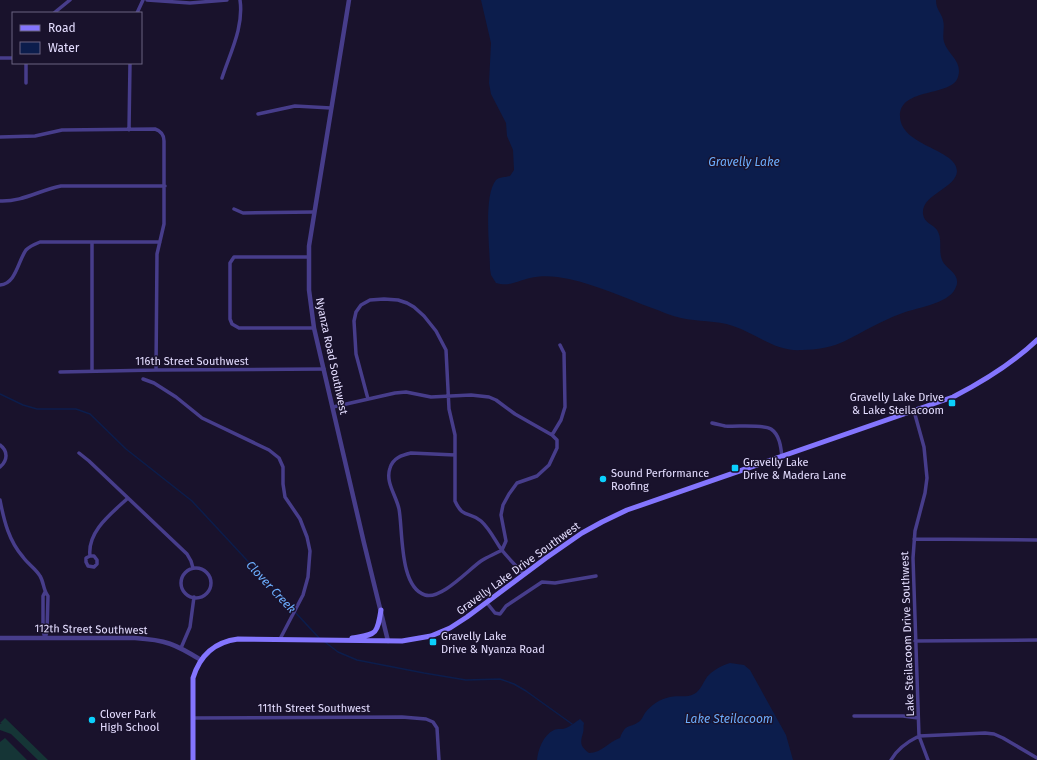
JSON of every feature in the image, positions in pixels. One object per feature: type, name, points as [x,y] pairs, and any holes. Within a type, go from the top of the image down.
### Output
[{"type":"main road","name":"Gravelly Lake Drive Southwest","points":[[193,760],[193,678],[197,666],[201,660],[212,648],[222,642],[228,640],[280,639],[339,641],[414,640],[441,633],[468,617],[524,574],[582,533],[607,520],[633,508],[953,397],[995,374],[1023,353],[1037,340]]},
{"type":"main road","points":[[339,641],[368,636],[374,633],[379,623],[381,610]]},
{"type":"street","points":[[55,12],[70,0]]},
{"type":"street","points":[[138,12],[144,0]]},
{"type":"street","points":[[147,0],[190,3],[227,0]]},
{"type":"street","points":[[222,78],[237,34],[240,0]]},
{"type":"street","name":"Nyanza Road Southwest","points":[[349,0],[314,212],[308,257],[309,290],[314,328],[388,641]]},
{"type":"street","points":[[0,58],[12,58]]},
{"type":"street","points":[[26,64],[26,82]]},
{"type":"street","points":[[129,130],[130,64]]},
{"type":"street","points":[[258,114],[295,106],[331,108]]},
{"type":"street","points":[[0,136],[35,136],[62,130],[155,129],[163,134],[165,186],[164,224],[157,254],[156,370]]},
{"type":"street","points":[[0,202],[18,200],[61,186],[165,186]]},
{"type":"street","points":[[234,209],[243,213],[314,212]]},
{"type":"street","points":[[0,285],[7,284],[10,281],[26,250],[40,242],[160,242]]},
{"type":"street","points":[[92,243],[92,371]]},
{"type":"street","points":[[308,257],[237,256],[232,259],[230,263],[230,319],[234,326],[239,328],[314,328]]},
{"type":"street","points":[[368,399],[355,350],[354,321],[357,309],[367,301],[377,299],[398,300],[409,304],[424,316],[436,331],[446,350],[448,396],[450,414],[455,431],[455,501],[458,508],[464,514],[476,518],[482,523],[502,550],[524,574]]},
{"type":"street","points":[[552,435],[561,420],[565,407],[564,354],[560,345]]},
{"type":"street","name":"116th Street Southwest","points":[[60,372],[324,369]]},
{"type":"street","points":[[143,379],[154,383],[176,397],[202,418],[270,450],[279,458],[282,467],[283,484],[286,497],[300,519],[310,547],[308,577],[298,606],[280,639]]},
{"type":"street","points":[[333,407],[395,393],[406,392],[430,397],[471,395],[489,397],[556,438],[558,444],[549,465],[536,476],[517,484],[503,505],[501,515],[506,541],[502,550],[481,561],[440,593],[426,596],[418,591],[413,585],[407,572],[403,552],[399,513],[389,481],[390,468],[396,460],[404,454],[455,455]]},
{"type":"street","name":"Lake Steilacoom Drive Southwest","points":[[914,411],[924,447],[927,478],[925,493],[915,531],[913,558],[915,641],[919,701],[918,718],[920,736],[928,760]]},
{"type":"street","points":[[712,423],[724,426],[763,427],[772,429],[778,437],[782,457]]},
{"type":"street","points":[[0,445],[6,456],[4,464],[0,467]]},
{"type":"street","points":[[79,454],[89,461],[187,554],[193,568]]},
{"type":"street","points":[[90,556],[90,545],[93,535],[114,511],[128,498]]},
{"type":"street","points":[[0,500],[5,524],[12,542],[23,557],[40,575],[44,585],[43,632],[45,638]]},
{"type":"street","points":[[914,539],[1037,540]]},
{"type":"street","points":[[193,568],[200,568],[205,571],[210,579],[210,588],[203,596],[194,597],[185,593],[181,584],[183,575],[186,571],[193,568]]},
{"type":"street","points":[[487,603],[495,613],[500,614],[506,606],[542,582],[555,583],[596,576]]},
{"type":"street","points":[[181,648],[190,627],[194,597]]},
{"type":"street","name":"112th Street Southwest","points":[[0,638],[152,639],[169,642],[201,660]]},
{"type":"street","points":[[915,641],[1037,640]]},
{"type":"street","points":[[854,716],[903,716],[918,718]]},
{"type":"street","name":"111th Street Southwest","points":[[193,718],[402,717],[426,719],[432,721],[437,728],[439,760]]},
{"type":"street","points":[[891,760],[898,750],[920,736],[994,734],[1037,758]]},
{"type":"green space","points":[[5,718],[48,760],[38,760],[11,734],[0,730],[0,724],[2,724],[0,723]]},
{"type":"green space","points":[[5,738],[27,760],[0,760],[0,742]]},
{"type":"water","name":"Gravelly Lake","points":[[481,0],[936,0],[944,23],[944,42],[957,62],[959,71],[958,77],[954,83],[946,87],[908,100],[902,107],[900,116],[902,126],[909,134],[918,141],[948,157],[955,164],[957,171],[955,177],[927,201],[923,214],[925,219],[939,233],[942,260],[957,280],[955,289],[951,294],[938,302],[893,317],[835,345],[824,348],[793,350],[767,342],[742,329],[727,324],[674,316],[600,288],[569,279],[539,276],[509,284],[496,283],[491,275],[490,269],[488,210],[492,188],[496,180],[510,176],[514,170],[513,150],[507,136],[506,123],[491,94],[489,83],[491,43]]},
{"type":"water","name":"Lake Steilacoom","points":[[730,663],[744,665],[750,670],[786,735],[793,760],[537,760],[540,747],[544,739],[555,729],[563,729],[568,727],[580,719],[584,723],[581,739],[582,746],[589,753],[594,753],[620,738],[626,728],[640,721],[647,710],[656,703],[670,697],[688,696],[696,693],[707,677],[721,667]]},
{"type":"waterway","name":"Clover Creek","points":[[0,394],[23,405],[37,409],[76,409],[90,414],[126,449],[192,501],[320,639]]},
{"type":"waterway","name":"Clover Creek","points":[[325,642],[338,652],[357,660],[466,680],[500,679],[514,684],[526,691],[572,724]]},
{"type":"place","name":"Gravelly Lake Drive & Lake Steilacoom","points":[[952,403]]},
{"type":"place","name":"Gravelly Lake Drive & Madera Lane","points":[[735,468]]},
{"type":"place","name":"Sound Performance Roofing","points":[[603,479]]},
{"type":"place","name":"Gravelly Lake Drive & Nyanza Road","points":[[433,642]]},
{"type":"place","name":"Clover Park High School","points":[[92,720]]}]
